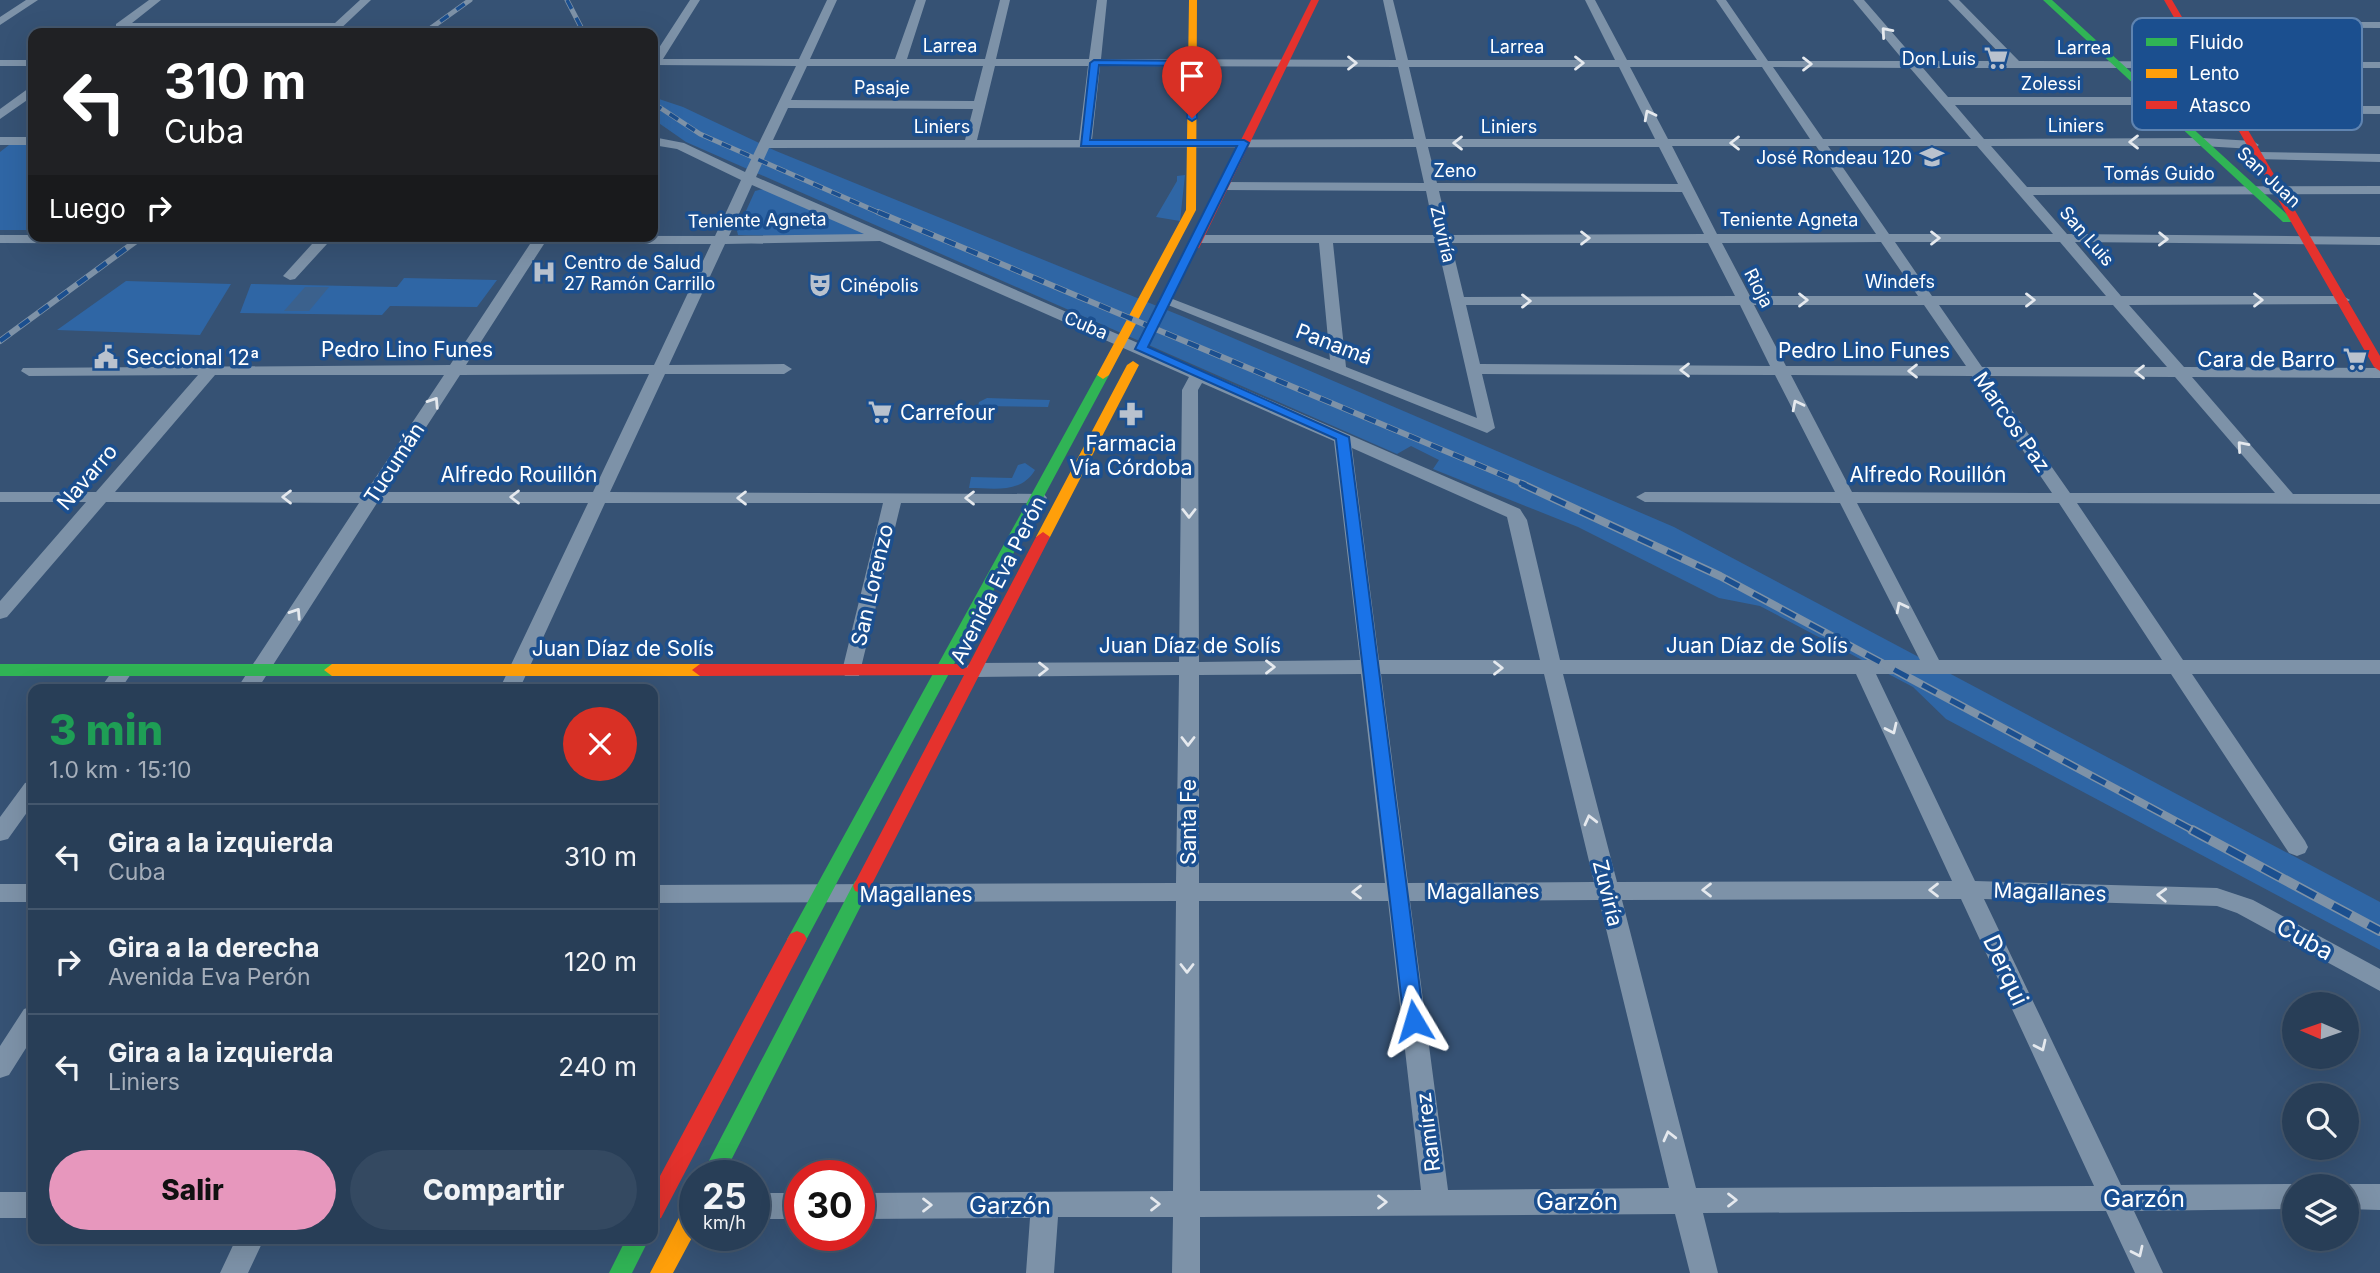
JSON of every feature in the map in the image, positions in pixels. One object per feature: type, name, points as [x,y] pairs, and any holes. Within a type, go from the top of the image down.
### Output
[{"type":"main road","points":[[1191,144],[1193,0]]},
{"type":"main road","points":[[1187,258],[1315,0]]},
{"type":"main road","name":"San Juan","points":[[2047,0],[2132,78]]},
{"type":"main road","points":[[2168,0],[2178,18]]},
{"type":"main road","name":"San Juan","points":[[2189,130],[2310,241]]},
{"type":"main road","points":[[2244,130],[2380,367]]},
{"type":"main road","name":"Avenida Eva Perón","points":[[658,1200],[1187,220],[1191,210],[1191,144]]},
{"type":"main road","name":"Avenida Eva Perón","points":[[720,1160],[1144,343]]},
{"type":"main road","name":"Juan Díaz de Solís","points":[[0,670],[975,670]]},
{"type":"main road","points":[[662,1273],[679,1239]]},
{"type":"main road","points":[[620,1273],[635,1244]]},
{"type":"street","points":[[0,22],[33,0]]},
{"type":"street","points":[[119,28],[156,0]]},
{"type":"street","points":[[336,28],[366,0]]},
{"type":"street","name":"Larrea","points":[[658,57],[695,0]]},
{"type":"street","points":[[512,684],[832,0]]},
{"type":"street","points":[[900,62],[921,0]]},
{"type":"street","points":[[970,144],[1005,0]]},
{"type":"street","points":[[1085,144],[1102,0]]},
{"type":"street","name":"Zuviría","points":[[1388,0],[1487,428]]},
{"type":"street","name":"Rioja","points":[[1590,0],[1933,667]]},
{"type":"street","name":"Marcos Paz","points":[[1721,0],[2063,496],[2297,847]]},
{"type":"street","name":"San Luis","points":[[1858,0],[2287,498]]},
{"type":"street","points":[[1953,0],[2016,64]]},
{"type":"street","points":[[2362,25],[2380,25]]},
{"type":"street","points":[[0,62],[28,63]]},
{"type":"street","name":"Larrea","points":[[658,62],[2132,64]]},
{"type":"street","name":"Larrea","points":[[2362,65],[2380,65]]},
{"type":"street","points":[[0,115],[28,97]]},
{"type":"street","name":"Zolessi","points":[[1945,101],[2132,101]]},
{"type":"street","name":"Pasaje","points":[[783,104],[980,105]]},
{"type":"street","points":[[2362,110],[2380,110]]},
{"type":"street","points":[[0,141],[28,141]]},
{"type":"street","name":"Cuba","points":[[658,142],[680,146],[749,179],[1124,341],[1144,343],[1199,374],[1514,513]]},
{"type":"street","name":"Liniers","points":[[765,144],[2202,142],[2256,150],[2380,158]]},
{"type":"street","name":"Zeno","points":[[1223,186],[1686,188]]},
{"type":"street","name":"Tomás Guido","points":[[2023,191],[2380,190]]},
{"type":"street","name":"Teniente Agneta","points":[[0,239],[28,238]]},
{"type":"street","name":"Teniente Agneta","points":[[658,239],[885,238]]},
{"type":"street","name":"Teniente Agneta","points":[[1198,239],[2063,238],[2380,242]]},
{"type":"street","points":[[1326,239],[1338,367]]},
{"type":"street","points":[[290,276],[321,242]]},
{"type":"street","name":"Tucumán","points":[[250,684],[538,242]]},
{"type":"street","name":"Windefs","points":[[1458,301],[2343,300]]},
{"type":"street","name":"Panamá","points":[[1165,301],[1487,428]]},
{"type":"street","name":"Pedro Lino Funes","points":[[29,372],[784,369]]},
{"type":"street","name":"Pedro Lino Funes","points":[[1474,369],[2380,373]]},
{"type":"street","name":"Navarro","points":[[0,613],[210,371]]},
{"type":"street","name":"Santa Fe","points":[[1186,1273],[1190,390],[1199,374]]},
{"type":"street","name":"Ramírez","points":[[1342,437],[1436,1202]]},
{"type":"street","name":"Alfredo Rouillón","points":[[1644,497],[2063,496],[2380,499]]},
{"type":"street","name":"Alfredo Rouillón","points":[[0,497],[1038,498]]},
{"type":"street","name":"San Lorenzo","points":[[852,671],[893,498]]},
{"type":"street","name":"Zuviría","points":[[1514,513],[1518,520],[1552,668],[1704,1273]]},
{"type":"street","name":"Juan Díaz de Solís","points":[[975,670],[1371,667],[2380,667]]},
{"type":"street","name":"Derqui","points":[[1863,667],[2149,1273]]},
{"type":"street","points":[[113,684],[123,670]]},
{"type":"street","points":[[0,834],[28,796]]},
{"type":"street","name":"Magallanes","points":[[658,894],[1968,890],[2217,897],[2230,900]]},
{"type":"street","points":[[0,893],[28,893]]},
{"type":"street","name":"Cuba","points":[[2230,900],[2380,981]]},
{"type":"street","points":[[0,1067],[28,1024]]},
{"type":"street","name":"Garzón","points":[[875,1206],[2282,1197]]},
{"type":"street","points":[[2359,1197],[2380,1197]]},
{"type":"street","points":[[1040,1273],[1045,1204]]},
{"type":"street","points":[[0,1205],[28,1205]]},
{"type":"street","points":[[658,1208],[679,1208]]},
{"type":"street","points":[[677,1243],[683,1273]]},
{"type":"street","points":[[234,1273],[248,1244]]},
{"type":"shaded area","points":[[658,99],[683,107],[776,151],[1184,317],[1674,527],[2380,902],[2380,950],[1946,719],[1913,687],[1760,606],[1719,598],[1578,527],[1433,469],[1439,460],[1411,446],[1397,454],[686,142],[658,122]]},
{"type":"shaded area","points":[[9,145],[28,145],[28,230],[0,230],[0,152]]},
{"type":"shaded area","points":[[1185,175],[1180,221],[1156,217],[1177,181],[1177,176]]},
{"type":"shaded area","points":[[763,189],[866,233],[863,237],[738,235],[737,231],[755,191]]},
{"type":"shaded area","points":[[404,278],[497,280],[477,307],[390,306],[382,315],[240,313],[251,284],[397,287]]},
{"type":"shaded area","points":[[126,281],[231,284],[200,335],[57,330]]},
{"type":"shaded area","points":[[305,287],[329,287],[309,311],[284,311]]},
{"type":"shaded area","points":[[987,398],[1050,400],[1048,407],[978,406],[979,402]]},
{"type":"shaded area","points":[[1025,463],[1035,470],[1022,483],[997,489],[969,488],[971,477],[1012,478],[1018,465]]},
{"type":"railway","points":[[431,28],[470,0]]},
{"type":"railway","points":[[567,0],[581,28]]},
{"type":"railway","points":[[658,106],[700,134],[882,214]]},
{"type":"railway","points":[[878,212],[1526,485]]},
{"type":"railway","points":[[0,341],[135,242]]},
{"type":"railway","points":[[1522,484],[1720,576],[2196,832]]},
{"type":"railway","points":[[2192,830],[2380,931]]},
{"type":"traffic: fast","points":[[2047,0],[2132,78]]},
{"type":"traffic: fast","points":[[2189,130],[2287,220]]},
{"type":"traffic: fast","points":[[797,939],[1103,375]]},
{"type":"traffic: fast","points":[[0,670],[332,670]]},
{"type":"traffic: fast","points":[[720,1160],[862,886]]},
{"type":"traffic: fast","points":[[620,1273],[635,1244]]},
{"type":"traffic: slow","points":[[1103,375],[1191,210],[1193,0]]},
{"type":"traffic: slow","points":[[1043,537],[1133,365]]},
{"type":"traffic: slow","points":[[332,670],[700,670]]},
{"type":"traffic: slow","points":[[661,1273],[679,1239]]},
{"type":"traffic: jam","points":[[1193,248],[1315,0]]},
{"type":"traffic: jam","points":[[2168,0],[2178,18]]},
{"type":"traffic: jam","points":[[2243,130],[2380,367]]},
{"type":"traffic: jam","points":[[862,886],[1043,537]]},
{"type":"traffic: jam","points":[[700,670],[960,670]]},
{"type":"traffic: jam","points":[[658,1202],[797,939]]},
{"type":"place","name":"Don Luis","points":[[1996,58]]},
{"type":"place","name":"José Rondeau 120","points":[[1932,157]]},
{"type":"place","name":"Centro de Salud 27 Ramón Carrillo","points":[[544,272]]},
{"type":"place","name":"Cinépolis","points":[[820,285]]},
{"type":"place","name":"Seccional 12ª","points":[[106,357]]},
{"type":"place","name":"Cara de Barro","points":[[2355,359]]},
{"type":"place","name":"Carrefour","points":[[880,412]]},
{"type":"place","name":"Farmacia Vía Córdoba","points":[[1131,414]]},
{"type":"route","points":[[1192,118],[1192,63],[1094,63],[1085,144],[1244,143],[1141,349],[1342,437],[1414,1021]]}]
